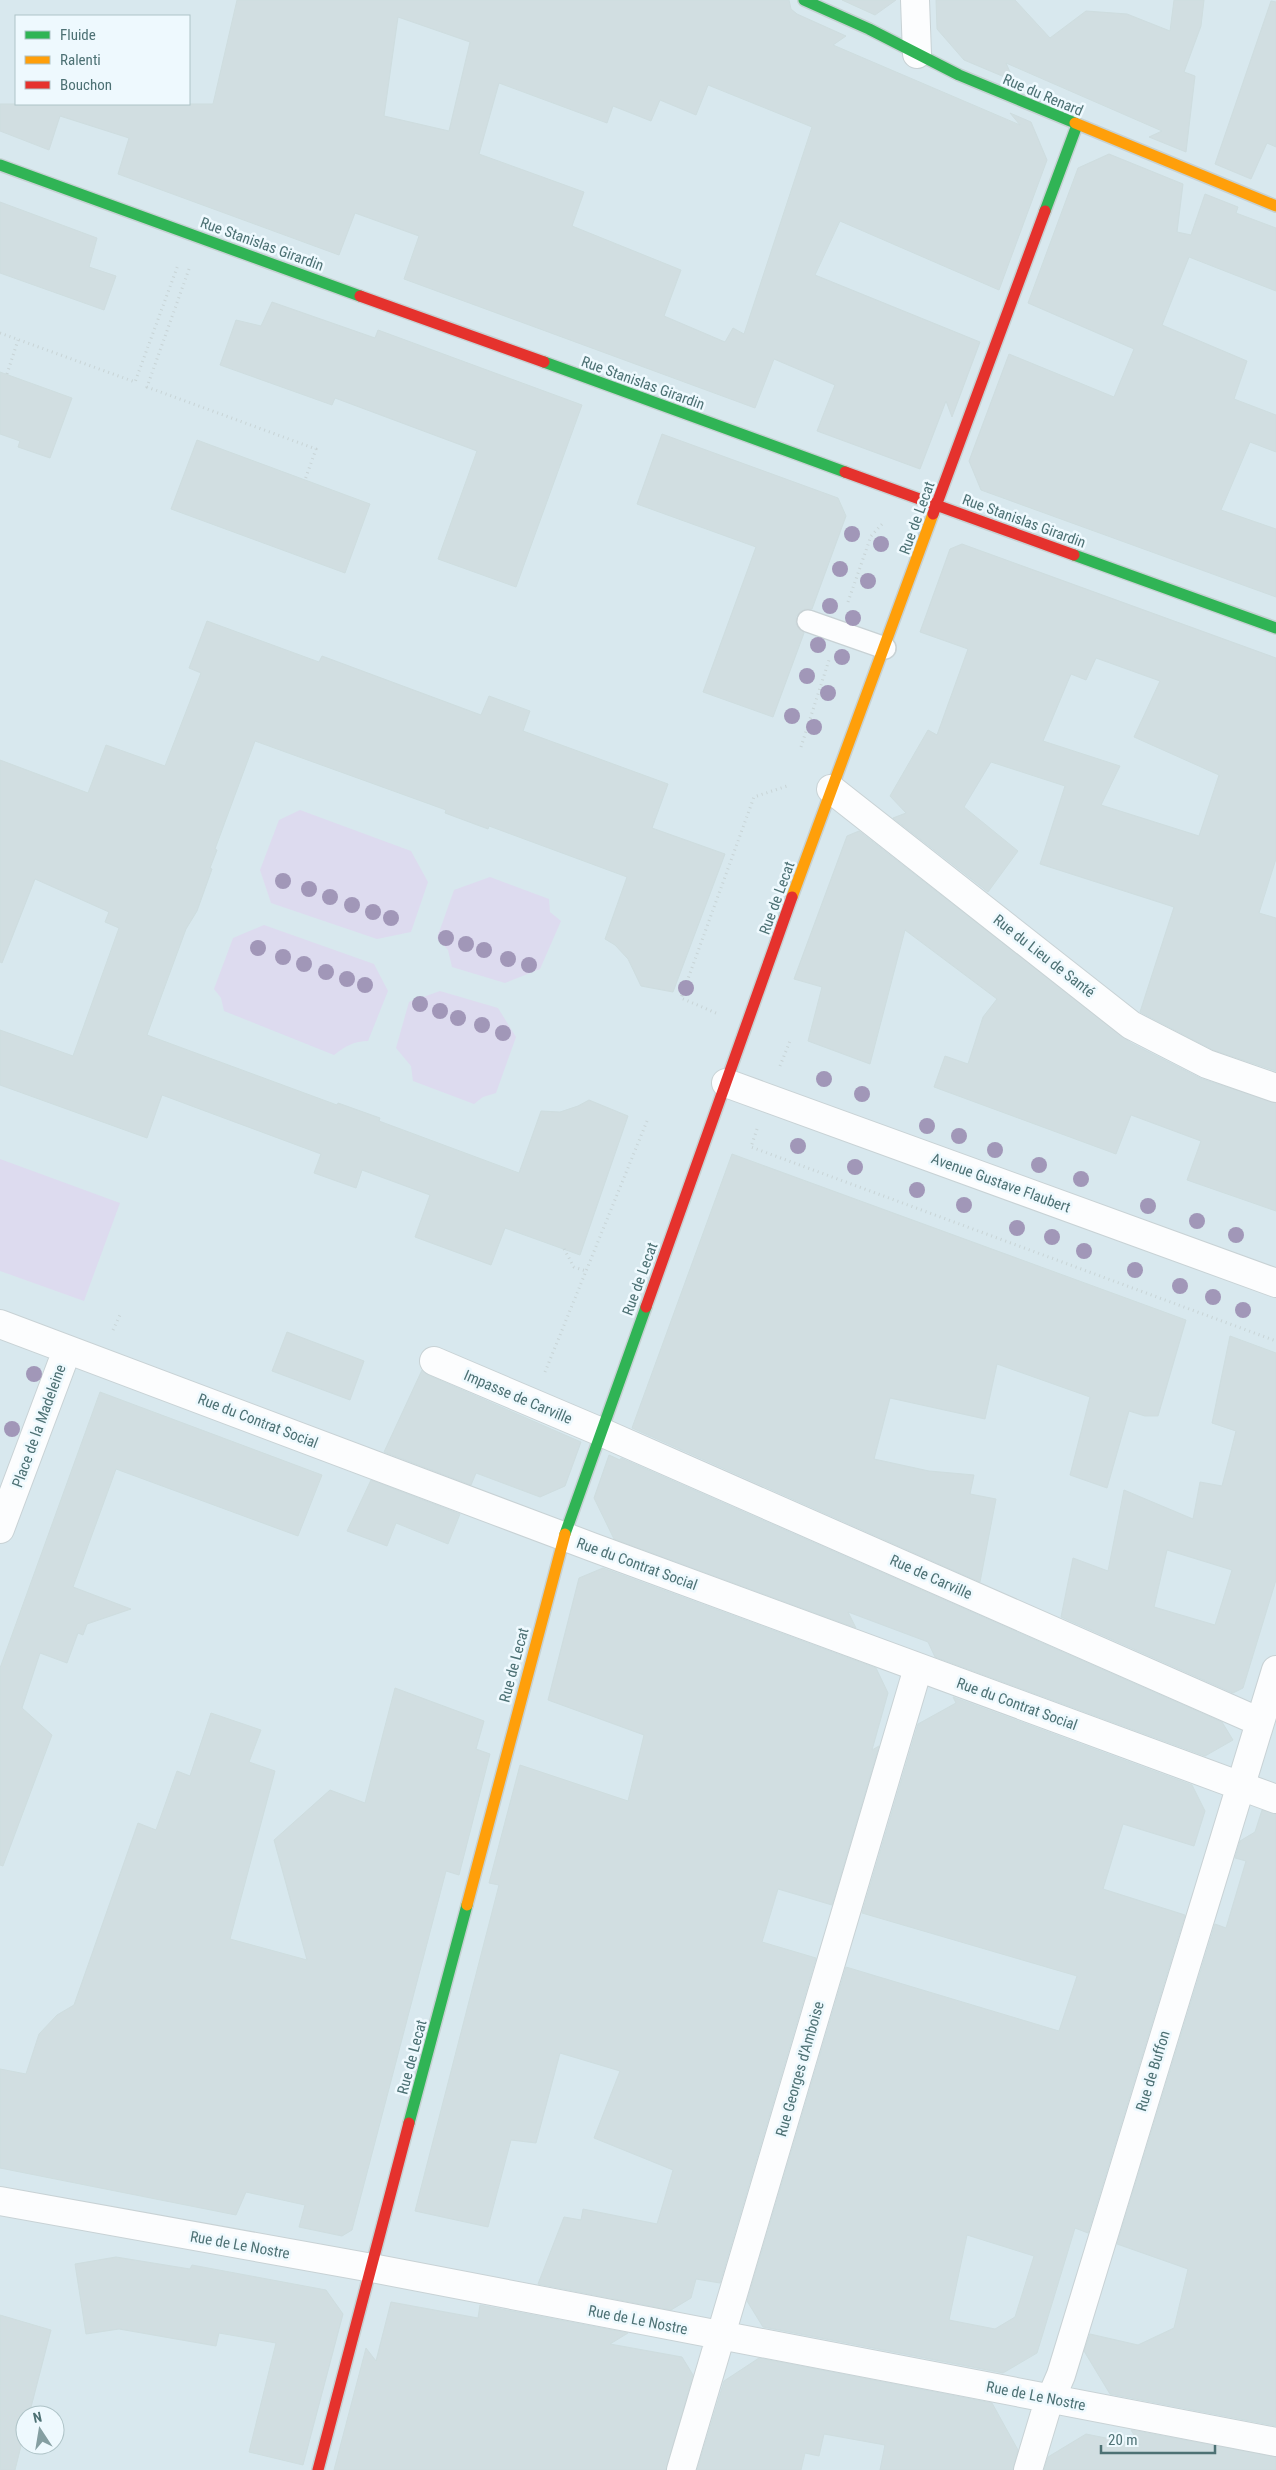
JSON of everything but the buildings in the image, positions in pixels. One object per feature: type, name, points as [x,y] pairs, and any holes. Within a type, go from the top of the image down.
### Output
[{"type":"street","name":"Rue du Renard","points":[[804,0],[869,28],[958,75],[1077,126],[1276,206]]},
{"type":"street","points":[[915,0],[917,54]]},
{"type":"street","name":"Rue de Lecat","points":[[318,2470],[564,1536],[832,789],[1077,126]]},
{"type":"street","name":"Rue Stanislas Girardin","points":[[0,165],[1276,628]]},
{"type":"street","name":"Rue du Lieu de Santé","points":[[832,789],[1131,1025],[1207,1064],[1276,1088]]},
{"type":"street","name":"Avenue Gustave Flaubert","points":[[726,1083],[1276,1283]]},
{"type":"street","name":"Rue du Contrat Social","points":[[0,1324],[918,1668],[1276,1799]]},
{"type":"street","name":"Place de la Madeleine","points":[[0,1530],[67,1350]]},
{"type":"street","name":"Impasse de Carville","points":[[434,1362],[601,1432]]},
{"type":"street","name":"Rue de Carville","points":[[601,1432],[1260,1722]]},
{"type":"street","name":"Rue Georges d'Amboise","points":[[681,2470],[918,1668]]},
{"type":"street","name":"Rue de Buffon","points":[[1028,2470],[1051,2399],[1061,2375],[1276,1670]]},
{"type":"street","name":"Rue de Le Nostre","points":[[0,2201],[372,2268],[1276,2442]]},
{"type":"lane","points":[[808,621],[885,648]]},
{"type":"path","points":[[0,334],[136,382],[195,236]]},
{"type":"path","points":[[195,236],[147,387],[316,449],[305,480]]},
{"type":"path","points":[[7,374],[18,340]]},
{"type":"path","points":[[747,1026],[681,998],[754,797],[790,785]]},
{"type":"path","points":[[790,1041],[751,1147],[1276,1341]]},
{"type":"path","points":[[533,1403],[647,1121]]},
{"type":"path","points":[[564,1249],[574,1266],[586,1271]]},
{"type":"shaded area","points":[[0,0],[1276,0],[1276,2470],[0,2470]]},
{"type":"shaded area","points":[[300,810],[411,851],[428,882],[411,932],[377,939],[271,903],[260,870],[279,820]]},
{"type":"shaded area","points":[[490,877],[549,899],[550,912],[561,921],[540,969],[505,983],[452,967],[448,950],[437,938],[454,890]]},
{"type":"shaded area","points":[[264,925],[374,964],[388,991],[368,1041],[350,1045],[334,1055],[224,1011],[221,998],[214,989],[233,938]]},
{"type":"shaded area","points":[[440,991],[498,1008],[516,1037],[496,1093],[483,1097],[474,1104],[413,1081],[411,1066],[396,1048],[409,1002]]},
{"type":"shaded area","points":[[0,1159],[120,1203],[84,1301],[0,1271]]},
{"type":"traffic: fast","points":[[804,0],[869,29],[959,75],[1075,123]]},
{"type":"traffic: fast","points":[[1045,211],[1077,125]]},
{"type":"traffic: fast","points":[[0,165],[360,296]]},
{"type":"traffic: fast","points":[[544,362],[845,472]]},
{"type":"traffic: fast","points":[[1074,555],[1276,628]]},
{"type":"traffic: fast","points":[[565,1534],[646,1307]]},
{"type":"traffic: fast","points":[[409,2123],[467,1905]]},
{"type":"traffic: slow","points":[[1075,123],[1276,206]]},
{"type":"traffic: slow","points":[[792,897],[933,514]]},
{"type":"traffic: slow","points":[[467,1905],[565,1534]]},
{"type":"traffic: jam","points":[[933,514],[1045,211]]},
{"type":"traffic: jam","points":[[360,296],[544,362]]},
{"type":"traffic: jam","points":[[845,472],[1074,555]]},
{"type":"traffic: jam","points":[[646,1307],[792,897]]},
{"type":"traffic: jam","points":[[318,2470],[409,2123]]}]
